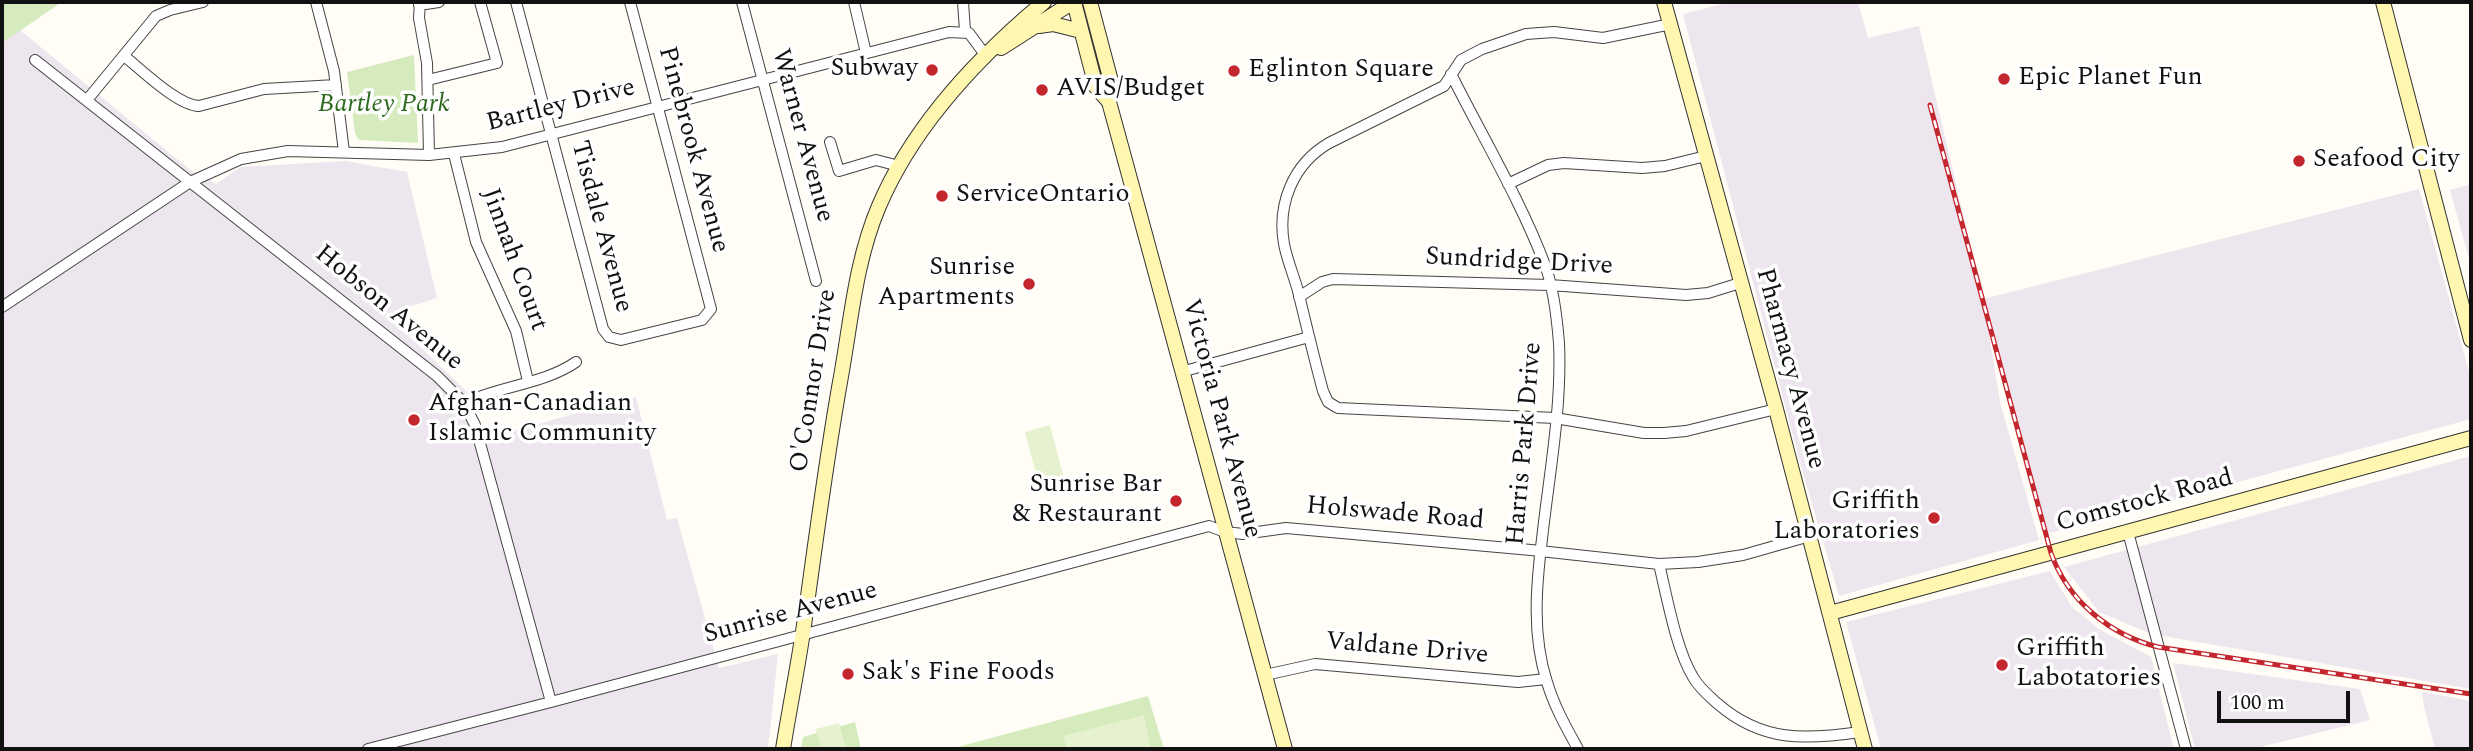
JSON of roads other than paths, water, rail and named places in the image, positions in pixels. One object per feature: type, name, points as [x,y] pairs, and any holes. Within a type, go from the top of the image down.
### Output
[{"type":"main road","name":"O'Connor Drive","points":[[783,749],[856,281],[866,242],[879,206],[899,166],[921,132],[986,56],[1044,2]]},
{"type":"main road","name":"O'Connor Drive","points":[[986,56],[1016,40],[1073,2]]},
{"type":"main road","name":"Victoria Park Avenue","points":[[1073,2],[1096,87],[1109,102]]},
{"type":"main road","name":"Victoria Park Avenue","points":[[1090,2],[1112,85],[1109,102],[1284,749]]},
{"type":"main road","points":[[1094,18],[1097,2]]},
{"type":"main road","name":"Pharmacy Avenue","points":[[1664,2],[1776,409],[1865,749]]},
{"type":"main road","points":[[2383,2],[2471,340]]},
{"type":"main road","points":[[1034,26],[1053,24],[1081,31]]},
{"type":"main road","name":"Comstock Road","points":[[1830,613],[2471,438]]},
{"type":"street","points":[[87,100],[156,16],[203,2]]},
{"type":"street","points":[[316,2],[336,85],[344,152]]},
{"type":"street","points":[[429,155],[428,80],[419,18],[420,3],[439,2]]},
{"type":"street","points":[[428,80],[497,64],[480,2]]},
{"type":"street","name":"Tisdale Avenue","points":[[516,2],[603,329],[612,338]]},
{"type":"street","name":"Pinebrook Avenue","points":[[612,338],[625,339],[702,320],[710,309],[630,2]]},
{"type":"street","name":"Warner Avenue","points":[[742,2],[816,281]]},
{"type":"street","points":[[854,2],[866,52]]},
{"type":"street","points":[[963,2],[965,31],[975,39],[986,56]]},
{"type":"street","points":[[1671,24],[1603,38],[1554,32],[1526,34],[1482,48],[1461,60],[1444,86],[1316,150],[1298,170],[1285,198],[1282,219],[1284,244],[1323,391],[1328,402],[1338,408],[1555,418],[1644,433],[1698,429],[1776,409]]},
{"type":"street","name":"Bartley Drive","points":[[2,307],[190,182],[228,163],[252,155],[288,151],[429,155],[502,147],[866,52],[949,32],[965,31]]},
{"type":"street","points":[[124,56],[192,106],[264,89],[336,85]]},
{"type":"street","name":"Hobson Avenue","points":[[35,60],[437,376],[464,402],[475,425],[551,702]]},
{"type":"street","name":"Harris Park Drive","points":[[1451,74],[1508,184],[1545,266],[1550,285],[1559,343],[1555,418],[1537,578],[1537,624],[1546,680],[1559,716],[1578,749]]},
{"type":"street","points":[[830,142],[839,171],[876,160],[899,166]]},
{"type":"street","name":"Jinnah Court","points":[[454,154],[476,242],[516,331],[528,381]]},
{"type":"street","points":[[1508,184],[1548,165],[1564,163],[1642,168],[1665,166],[1706,156]]},
{"type":"street","name":"Sundridge Drive","points":[[1299,297],[1322,282],[1333,279],[1550,285],[1686,295],[1708,293],[1740,283]]},
{"type":"street","points":[[1181,372],[1309,337]]},
{"type":"street","points":[[464,402],[562,372],[576,362]]},
{"type":"street","name":"Sunrise Avenue","points":[[368,749],[1209,526],[1225,532]]},
{"type":"street","name":"Holswade Road","points":[[1225,532],[1243,534],[1286,528],[1659,564],[1698,562],[1743,555],[1810,536]]},
{"type":"street","points":[[2129,532],[2186,749]]},
{"type":"street","points":[[1659,564],[1684,658],[1693,677],[1706,694],[1733,717],[1768,733],[1805,737],[1860,732]]},
{"type":"street","name":"Valdane Drive","points":[[1265,675],[1315,664],[1518,682],[1546,680]]},
{"type":"railway","points":[[1930,105],[2051,553],[2068,586],[2080,601],[2093,614],[2123,634],[2158,647],[2471,694]]},
{"type":"place","name":"Subway","points":[[932,70]]},
{"type":"place","name":"Eglinton Square","points":[[1234,71]]},
{"type":"place","name":"Epic Planet Fun","points":[[2004,79]]},
{"type":"place","name":"AVIS/Budget","points":[[1042,90]]},
{"type":"place","name":"Seafood City","points":[[2299,161]]},
{"type":"place","name":"ServiceOntario","points":[[942,196]]},
{"type":"place","name":"Sunrise Apartments","points":[[1029,284]]},
{"type":"place","name":"Afghan-Canadian Islamic Community","points":[[414,420]]},
{"type":"place","name":"Sunrise Bar & Restaurant","points":[[1176,501]]},
{"type":"place","name":"Griffith Laboratories","points":[[1934,518]]},
{"type":"place","name":"Griffith Labotatories","points":[[2002,665]]},
{"type":"place","name":"Sak's Fine Foods","points":[[848,674]]},
{"type":"park label","name":"Bartley Park","points":[[384,106]]}]
